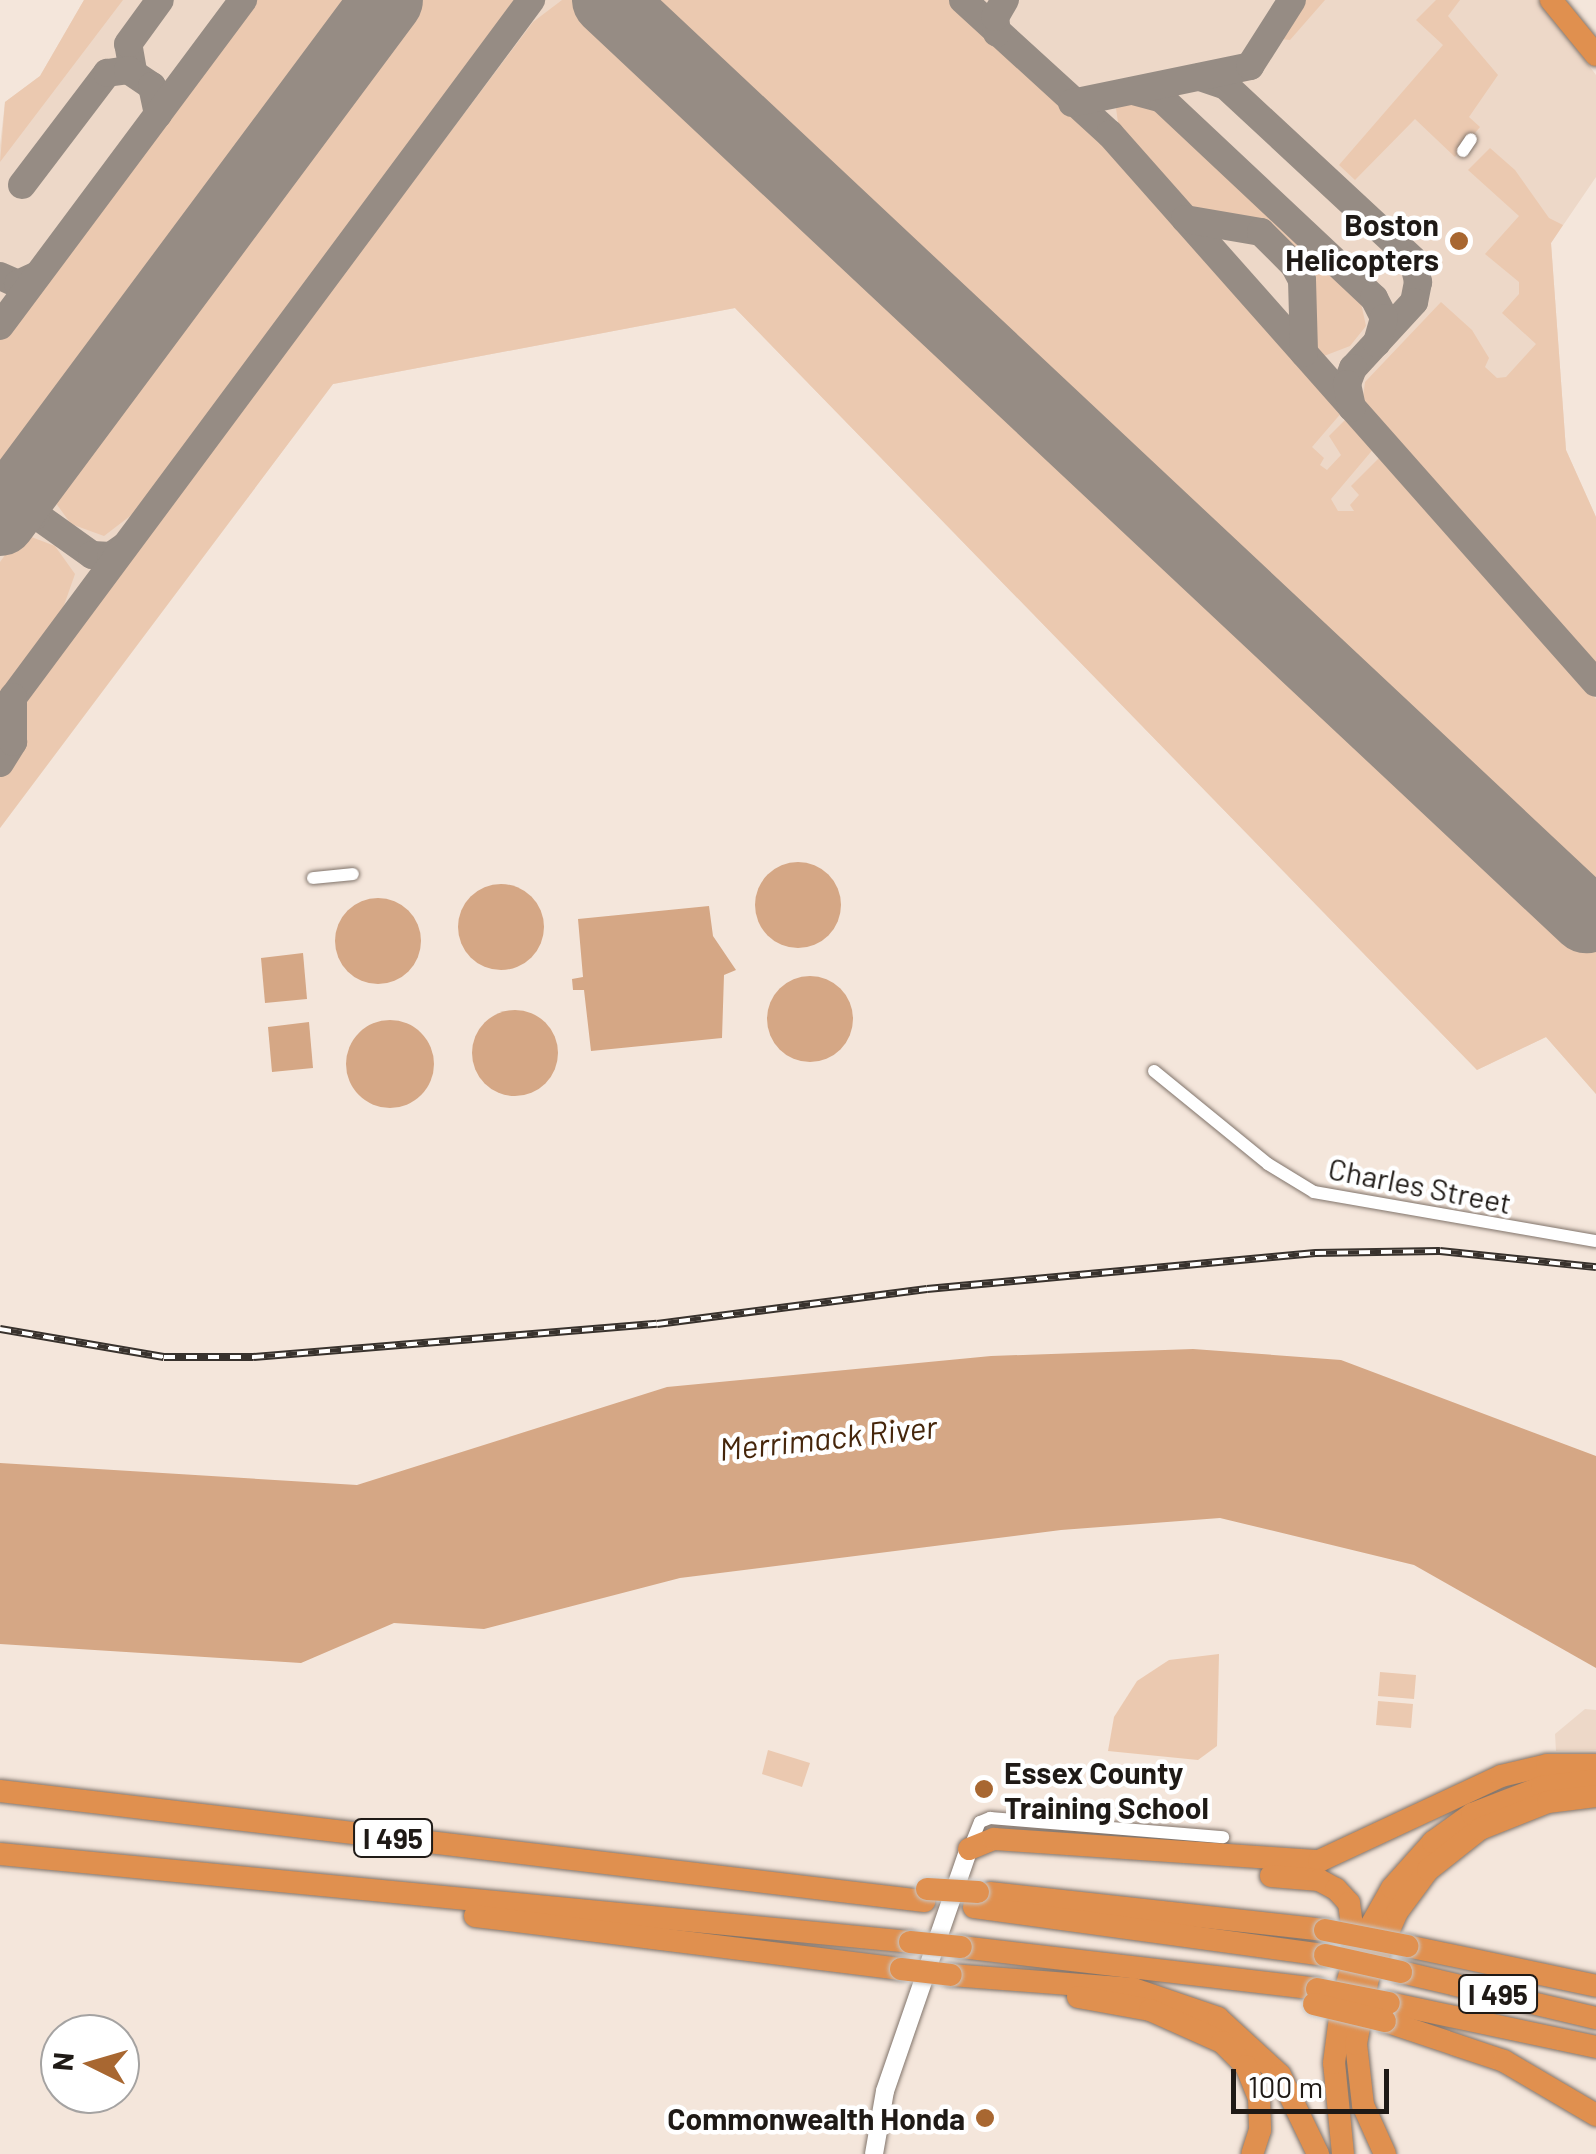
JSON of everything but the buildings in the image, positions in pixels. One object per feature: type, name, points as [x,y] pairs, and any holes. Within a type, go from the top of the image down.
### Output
[{"type":"highway","points":[[1550,0],[1596,55]]},
{"type":"highway","points":[[969,1848],[994,1838],[1319,1861],[1501,1776],[1547,1766],[1596,1765]]},
{"type":"highway","points":[[1343,2154],[1334,2063],[1356,1952],[1392,1888],[1452,1827],[1522,1792],[1596,1780]]},
{"type":"highway","name":"I 495","points":[[0,1791],[787,1883],[976,1900],[1324,1955],[1596,2018]]},
{"type":"highway","points":[[1386,2154],[1363,2105],[1356,2044],[1368,1978],[1397,1912],[1428,1870],[1480,1829],[1548,1802],[1596,1796]]},
{"type":"highway","points":[[969,1848],[1319,1880],[1349,1903],[1356,1952]]},
{"type":"highway","name":"I 495","points":[[0,1854],[1202,1972],[1387,2012],[1596,2047]]},
{"type":"highway","points":[[299,1885],[434,1910],[901,1970],[1133,1989],[1218,2018],[1280,2075],[1318,2154]]},
{"type":"highway","points":[[976,1900],[1324,1930],[1596,1986]]},
{"type":"highway","points":[[951,1975],[1150,2010],[1222,2042],[1246,2066],[1259,2098],[1260,2130],[1252,2154]]},
{"type":"highway","points":[[1387,2012],[1504,2061],[1596,2115]]},
{"type":"main road","points":[[874,2154],[886,2091],[969,1848]]},
{"type":"street","points":[[313,878],[353,874]]},
{"type":"street","name":"Charles Street","points":[[1154,1071],[1268,1164],[1314,1192],[1596,1241]]},
{"type":"street","points":[[969,1848],[980,1822],[990,1818],[1223,1837]]},
{"type":"shaded area","points":[[84,0],[1540,0],[1596,75],[1596,177],[1551,243],[1566,450],[1596,517],[1596,1094],[1546,1037],[1477,1070],[735,308],[333,384],[0,828],[0,145],[5,102],[40,76]]},
{"type":"shaded area","points":[[84,0],[123,0],[0,162],[5,102],[40,76]]},
{"type":"shaded area","points":[[255,0],[356,0],[0,479],[0,340]]},
{"type":"shaded area","points":[[418,0],[517,0],[138,510],[104,536],[71,524],[50,495]]},
{"type":"shaded area","points":[[562,0],[572,0],[1573,942],[1596,920],[1596,1094],[1546,1037],[1477,1070],[735,308],[333,384],[0,828],[0,776],[23,745],[19,706],[533,22]]},
{"type":"shaded area","points":[[643,0],[952,0],[1102,138],[1343,411],[1312,447],[1324,458],[1320,465],[1327,470],[1341,455],[1329,436],[1348,417],[1375,447],[1331,499],[1338,511],[1354,511],[1350,505],[1359,495],[1351,486],[1382,455],[1596,699],[1596,882],[1580,879]]},
{"type":"shaded area","points":[[1302,0],[1325,0],[1290,40],[1279,39]]},
{"type":"shaded area","points":[[1436,0],[1460,0],[1448,16],[1498,75],[1469,117],[1480,127],[1455,157],[1415,119],[1355,180],[1339,165],[1443,45],[1416,20]]},
{"type":"shaded area","points":[[1136,99],[1148,102],[1361,303],[1366,326],[1350,346],[1324,356],[1307,345],[1312,273],[1268,224],[1194,216],[1119,130],[1116,108]]},
{"type":"shaded area","points":[[1490,148],[1515,170],[1549,218],[1563,225],[1551,243],[1566,450],[1596,517],[1596,671],[1362,405],[1365,382],[1441,302],[1472,330],[1489,358],[1485,367],[1497,378],[1506,377],[1536,344],[1502,313],[1519,294],[1519,282],[1485,254],[1519,216],[1468,170]]},
{"type":"shaded area","points":[[21,533],[55,546],[75,574],[62,611],[0,700],[0,562]]},
{"type":"shaded area","points":[[1219,1654],[1217,1746],[1198,1760],[1108,1751],[1114,1717],[1137,1681],[1169,1660]]},
{"type":"shaded area","points":[[1380,1672],[1416,1675],[1414,1699],[1378,1696]]},
{"type":"shaded area","points":[[1378,1701],[1413,1704],[1411,1728],[1376,1725]]},
{"type":"shaded area","points":[[1585,1709],[1596,1710],[1596,1750],[1556,1751],[1555,1734]]},
{"type":"shaded area","points":[[768,1750],[810,1763],[802,1787],[762,1774]]},
{"type":"water","points":[[798,862],[822,869],[834,881],[841,905],[834,929],[822,941],[798,948],[774,941],[762,929],[755,905],[762,881],[774,869]]},
{"type":"water","points":[[501,884],[525,891],[537,903],[544,927],[537,951],[525,963],[501,970],[477,963],[465,951],[458,927],[465,903],[477,891]]},
{"type":"water","points":[[378,898],[402,905],[414,917],[421,941],[414,965],[402,977],[378,984],[354,977],[342,965],[335,941],[342,917],[354,905]]},
{"type":"water","points":[[709,906],[713,936],[736,970],[724,975],[722,1038],[591,1051],[584,990],[573,990],[572,979],[583,977],[578,919]]},
{"type":"water","points":[[303,953],[307,999],[265,1003],[261,958]]},
{"type":"water","points":[[810,976],[827,979],[841,988],[850,1002],[850,1036],[841,1050],[827,1059],[810,1062],[793,1059],[779,1050],[770,1036],[767,1019],[770,1002],[779,988],[793,979]]},
{"type":"water","points":[[515,1010],[532,1013],[546,1022],[555,1036],[555,1070],[546,1084],[532,1093],[515,1096],[498,1093],[484,1084],[475,1070],[472,1053],[475,1036],[484,1022],[498,1013]]},
{"type":"water","points":[[390,1020],[407,1023],[421,1033],[431,1047],[431,1081],[421,1095],[407,1105],[390,1108],[373,1105],[359,1095],[349,1081],[346,1064],[349,1047],[359,1033],[373,1023]]},
{"type":"water","points":[[309,1022],[313,1068],[272,1072],[268,1027]]},
{"type":"water","name":"Merrimack River","points":[[1193,1349],[1341,1360],[1596,1456],[1596,1668],[1414,1565],[1220,1518],[1061,1530],[680,1578],[484,1629],[394,1623],[301,1663],[0,1644],[0,1463],[357,1485],[667,1387],[991,1356]]},
{"type":"taxiway","points":[[133,71],[128,44],[160,0]]},
{"type":"taxiway","points":[[0,326],[243,0]]},
{"type":"taxiway","points":[[0,715],[531,0]]},
{"type":"taxiway","points":[[963,0],[1110,134],[1596,683]]},
{"type":"taxiway","points":[[997,33],[995,17],[1005,0]]},
{"type":"taxiway","points":[[1072,103],[1250,66],[1292,0]]},
{"type":"taxiway","points":[[22,185],[107,73],[128,70],[152,86],[158,114]]},
{"type":"taxiway","points":[[1200,77],[1226,86],[1413,260],[1418,282],[1414,302],[1353,368],[1347,384],[1352,407]]},
{"type":"taxiway","points":[[1133,91],[1162,99],[1374,298],[1384,318],[1377,343]]},
{"type":"taxiway","points":[[1185,219],[1261,232],[1294,265],[1302,280],[1304,353]]},
{"type":"taxiway","points":[[0,276],[18,284],[37,275]]},
{"type":"taxiway","points":[[0,523],[17,513],[36,515],[30,484],[92,400]]},
{"type":"taxiway","points":[[36,515],[92,555],[111,556],[124,547]]},
{"type":"taxiway","points":[[0,763],[13,742],[13,697]]},
{"type":"taxiway","points":[[1586,917],[1596,906]]},
{"type":"runway","points":[[0,520],[387,0]]},
{"type":"runway","points":[[608,0],[1586,917]]},
{"type":"railway","points":[[0,1329],[164,1357],[253,1357],[657,1324],[927,1289],[1315,1253],[1440,1251],[1596,1267]]},
{"type":"place","name":"Boston Helicopters","points":[[1459,241]]},
{"type":"place","name":"Essex County Training School","points":[[984,1789]]},
{"type":"place","name":"Commonwealth Honda","points":[[985,2118]]}]
